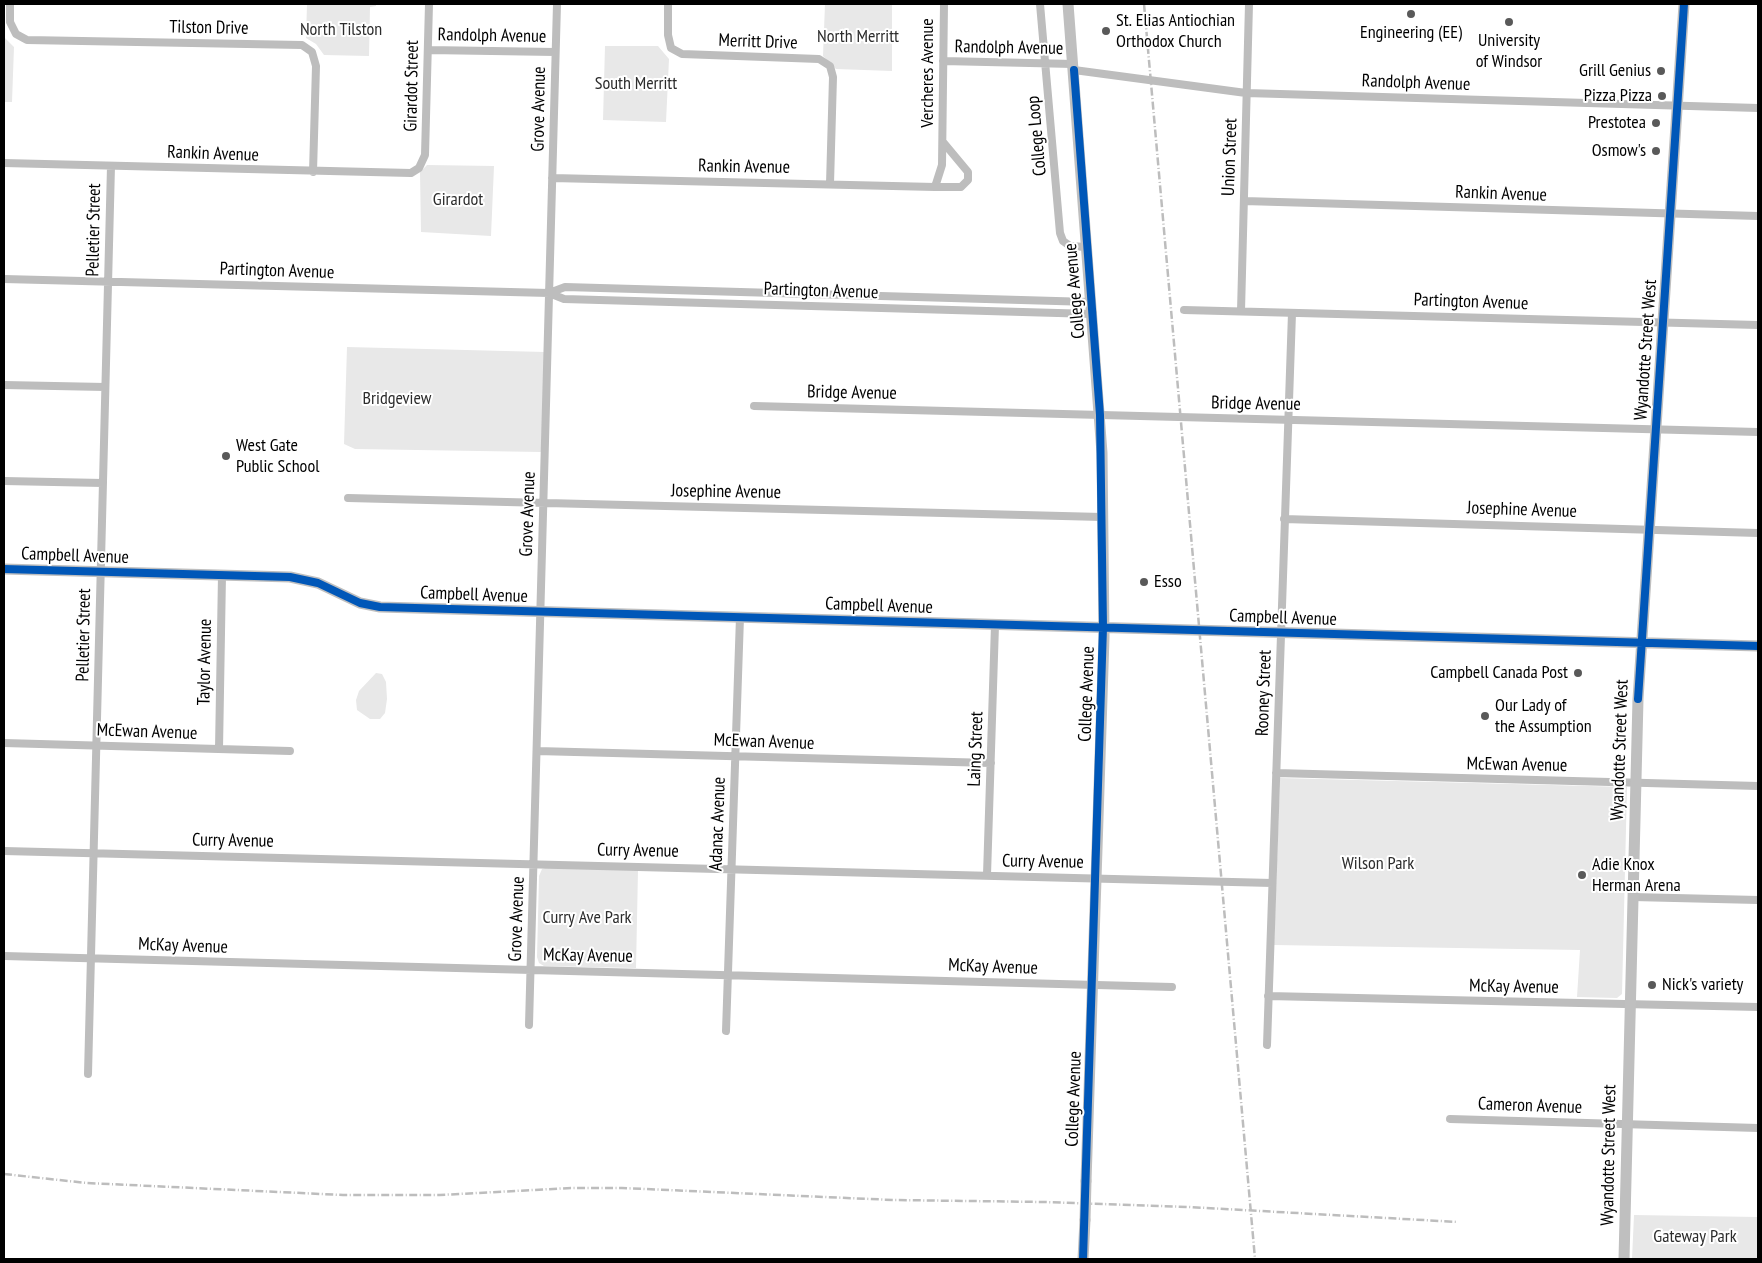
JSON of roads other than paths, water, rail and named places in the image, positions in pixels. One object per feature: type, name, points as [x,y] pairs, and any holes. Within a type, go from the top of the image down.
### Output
[{"type":"street","name":"Tilston Drive","points":[[10,4],[10,22],[16,34],[27,40],[302,45],[312,52],[316,66],[314,172]]},
{"type":"street","name":"Girardot Street","points":[[419,168],[426,155],[429,4]]},
{"type":"street","name":"Grove Avenue","points":[[529,1025],[557,4]]},
{"type":"street","name":"Merritt Drive","points":[[668,4],[668,34],[671,48],[682,54],[819,59],[830,66],[833,77],[830,184]]},
{"type":"street","name":"Vercheres Avenue","points":[[943,142],[968,172],[968,180],[961,187],[935,186],[942,165],[944,4]]},
{"type":"street","name":"College Loop","points":[[1040,4],[1060,233],[1064,241],[1070,246],[1086,246]]},
{"type":"street","name":"College Avenue","points":[[1068,4],[1100,415],[1104,627],[1083,1259]]},
{"type":"street","name":"Union Street","points":[[1241,311],[1249,4]]},
{"type":"street","name":"Wyandotte Street West","points":[[1624,1259],[1636,783],[1642,643],[1684,4]]},
{"type":"street","name":"Randolph Avenue","points":[[428,50],[556,52]]},
{"type":"street","name":"Randolph Avenue","points":[[943,61],[1045,63],[1246,93],[1758,108]]},
{"type":"street","name":"Rankin Avenue","points":[[4,164],[402,174],[419,168]]},
{"type":"street","name":"Pelletier Street","points":[[88,1074],[110,166]]},
{"type":"street","name":"Rankin Avenue","points":[[552,178],[935,186]]},
{"type":"street","name":"Rankin Avenue","points":[[1244,201],[1758,216]]},
{"type":"street","name":"Partington Avenue","points":[[4,279],[549,293],[564,299],[1092,314]]},
{"type":"street","name":"Partington Avenue","points":[[549,293],[565,287],[1091,302]]},
{"type":"street","name":"Partington Avenue","points":[[1184,310],[1758,325]]},
{"type":"street","name":"Rooney Street","points":[[1267,1045],[1292,313]]},
{"type":"street","points":[[4,385],[105,387]]},
{"type":"street","name":"Bridge Avenue","points":[[754,406],[1758,432]]},
{"type":"street","points":[[4,481],[103,483]]},
{"type":"street","name":"Josephine Avenue","points":[[348,498],[1102,517]]},
{"type":"street","name":"Josephine Avenue","points":[[1284,519],[1758,532]]},
{"type":"street","name":"Campbell Avenue","points":[[4,569],[290,577],[318,584],[360,604],[380,607],[1758,646]]},
{"type":"street","name":"Taylor Avenue","points":[[219,749],[222,575]]},
{"type":"street","name":"Adanac Avenue","points":[[726,1031],[740,617]]},
{"type":"street","name":"Laing Street","points":[[987,875],[995,624]]},
{"type":"street","name":"McEwan Avenue","points":[[4,743],[290,751]]},
{"type":"street","name":"McEwan Avenue","points":[[537,750],[991,764]]},
{"type":"street","name":"McEwan Avenue","points":[[1276,773],[1758,786]]},
{"type":"street","name":"Curry Avenue","points":[[4,851],[1272,883]]},
{"type":"street","points":[[1633,897],[1758,900]]},
{"type":"street","name":"McKay Avenue","points":[[4,956],[1172,987]]},
{"type":"street","name":"McKay Avenue","points":[[1268,996],[1758,1007]]},
{"type":"street","name":"Cameron Avenue","points":[[1450,1119],[1758,1128]]},
{"type":"railway","points":[[1144,4],[1255,1259]]},
{"type":"railway","points":[[4,1174],[87,1183],[343,1195],[440,1195],[571,1188],[622,1188],[893,1200],[1044,1202],[1189,1207],[1458,1222]]},
{"type":"place","name":"Engineering (EE)","points":[[1411,14]]},
{"type":"place","name":"University of Windsor","points":[[1509,22]]},
{"type":"place","name":"St. Elias Antiochian Orthodox Church","points":[[1106,31]]},
{"type":"place","name":"Grill Genius","points":[[1661,71]]},
{"type":"place","name":"Pizza Pizza","points":[[1662,96]]},
{"type":"place","name":"Prestotea","points":[[1656,123]]},
{"type":"place","name":"Osmow's","points":[[1656,151]]},
{"type":"place","name":"West Gate Public School","points":[[226,456]]},
{"type":"place","name":"Esso","points":[[1144,582]]},
{"type":"place","name":"Campbell Canada Post","points":[[1578,673]]},
{"type":"place","name":"Our Lady of the Assumption","points":[[1485,716]]},
{"type":"place","name":"Adie Knox Herman Arena","points":[[1582,875]]},
{"type":"place","name":"Nick's variety","points":[[1652,985]]},
{"type":"park label","name":"North Tilston","points":[[341,30]]},
{"type":"park label","name":"North Merritt","points":[[858,37]]},
{"type":"park label","name":"South Merritt","points":[[636,84]]},
{"type":"park label","name":"Girardot","points":[[458,200]]},
{"type":"park label","name":"Bridgeview","points":[[397,399]]},
{"type":"park label","name":"Wilson Park","points":[[1378,864]]},
{"type":"park label","name":"Curry Ave Park","points":[[587,918]]},
{"type":"park label","name":"Gateway Park","points":[[1695,1237]]}]
